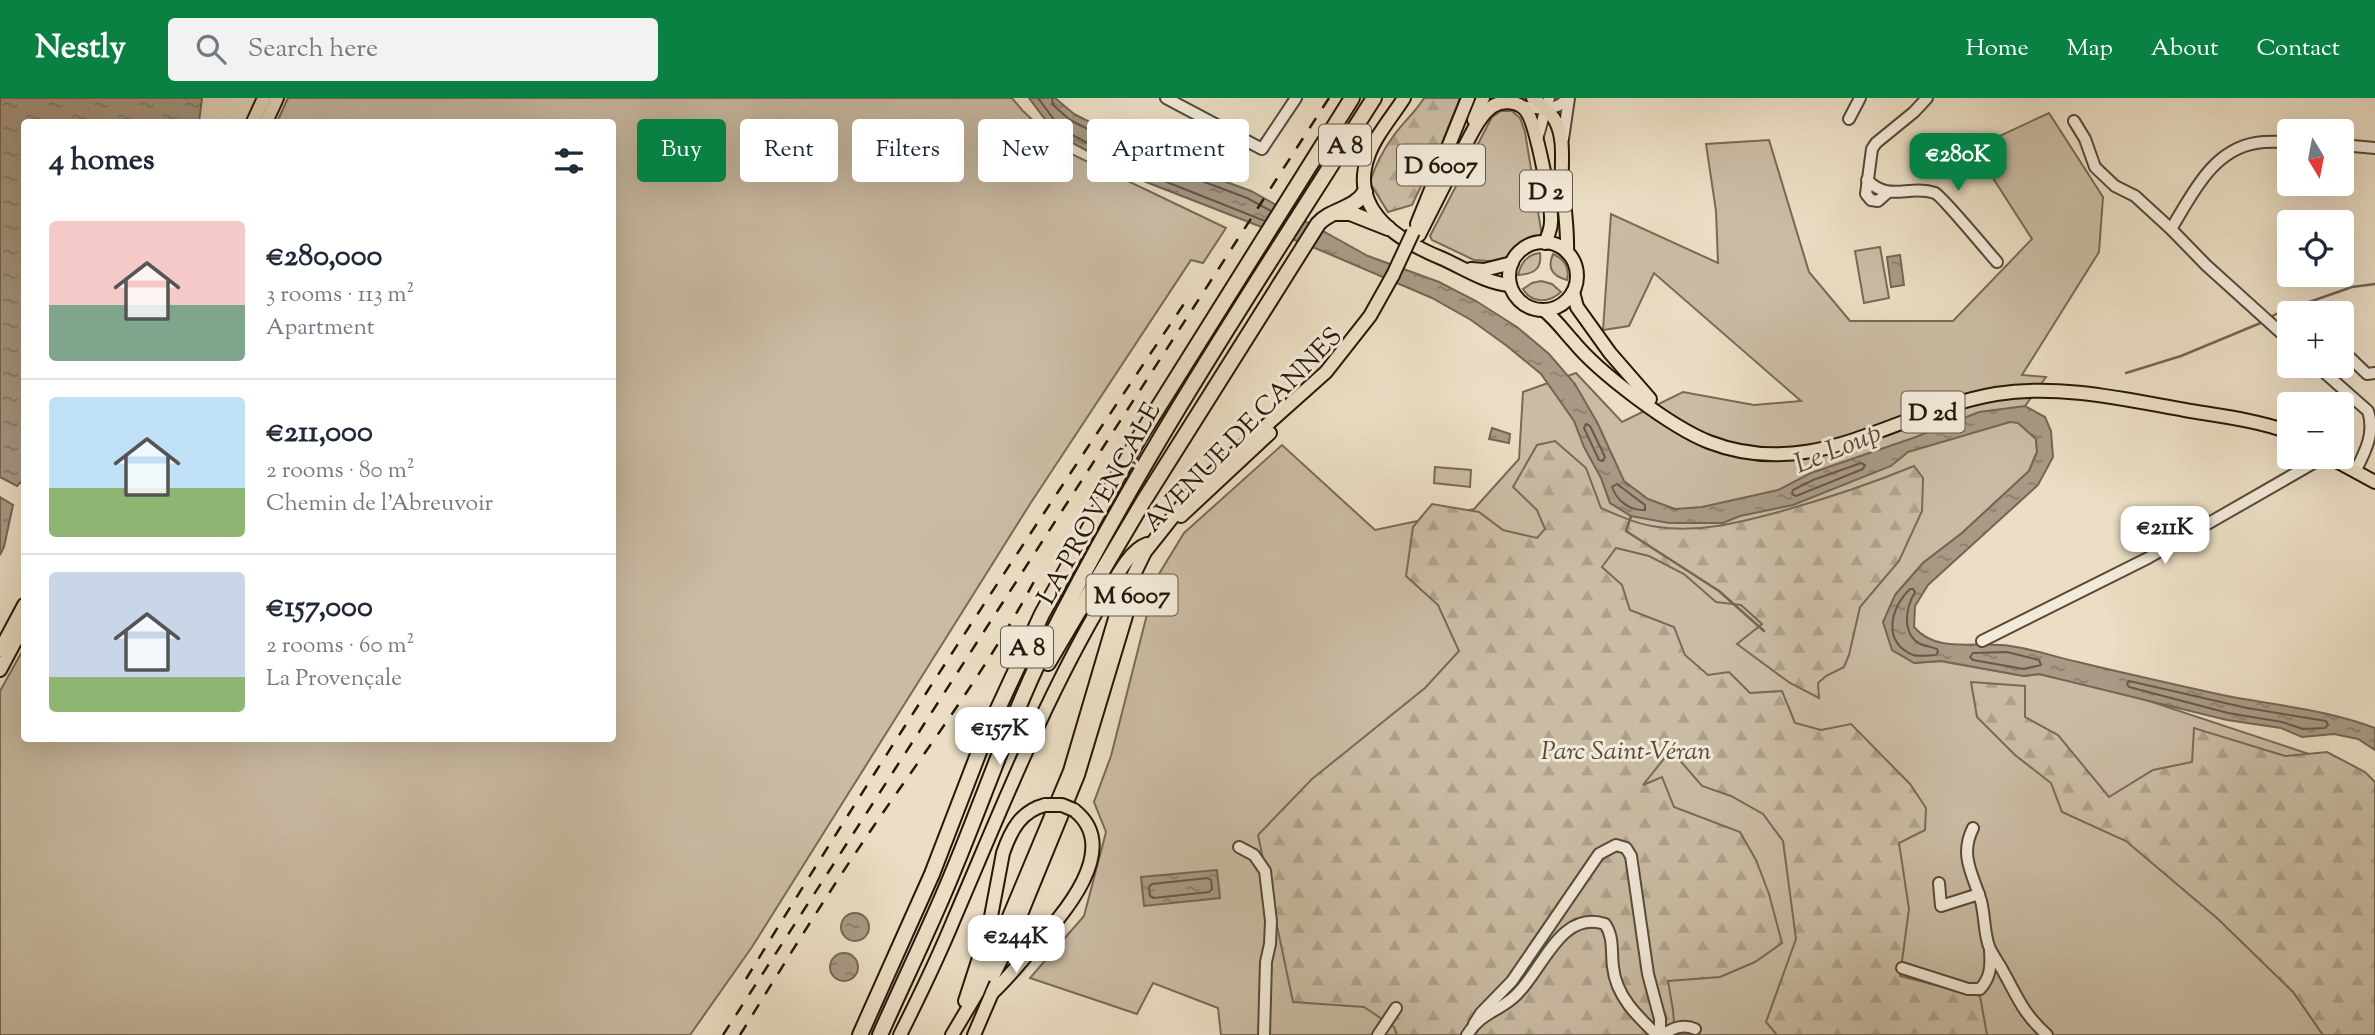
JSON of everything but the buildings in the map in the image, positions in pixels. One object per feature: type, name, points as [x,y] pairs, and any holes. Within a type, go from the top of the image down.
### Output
[{"type":"highway","name":"LA PROVENÇALE","points":[[860,1035],[932,874],[984,739],[1042,614],[1139,438],[1352,98]]},
{"type":"highway","name":"LA PROVENÇALE","points":[[880,1035],[950,880],[1002,747],[1047,645],[1098,546],[1157,443],[1374,98]]},
{"type":"highway","points":[[1002,747],[1094,582],[1318,224],[1331,214],[1361,199],[1365,192]]},
{"type":"highway","points":[[1331,214],[1350,213],[1388,228]]},
{"type":"main road","points":[[254,119],[264,98]]},
{"type":"main road","points":[[267,119],[277,98]]},
{"type":"main road","points":[[1404,98],[1369,154],[1364,176],[1365,192],[1371,208],[1388,228],[1417,247],[1482,278],[1510,285]]},
{"type":"main road","name":"AVENUE DE CANNES","points":[[956,1033],[1009,946],[1078,775],[1134,587],[1144,567],[1175,523],[1237,462],[1330,378],[1355,349],[1396,277],[1416,234],[1468,98]]},
{"type":"main road","name":"AVENUE DE CANNES","points":[[1416,234],[1460,155],[1483,98]]},
{"type":"main road","name":"D 2","points":[[1533,98],[1547,104],[1557,125],[1562,149],[1567,252]]},
{"type":"main road","points":[[1460,155],[1488,110],[1500,103],[1521,106]]},
{"type":"main road","name":"D 2","points":[[1521,106],[1529,116],[1537,139],[1551,219],[1545,243]]},
{"type":"main road","points":[[1545,243],[1554,244],[1567,252],[1577,272],[1573,292],[1567,300],[1545,310],[1522,303],[1510,285],[1512,263],[1522,250],[1530,245],[1545,243]]},
{"type":"main road","points":[[1467,269],[1484,270],[1512,263]]},
{"type":"main road","name":"D 2d","points":[[1573,292],[1577,307],[1610,354],[1669,419]]},
{"type":"main road","name":"D 2d","points":[[1545,310],[1591,359],[1669,419],[1694,435],[1743,451],[1797,454],[1833,447],[1867,438],[1958,404],[1997,394],[2025,391],[2053,390],[2103,396],[2277,428]]},
{"type":"main road","name":"AVENUE DE CANNES","points":[[956,1033],[977,993],[1070,771],[1119,605],[1151,543],[1195,489],[1326,372],[1373,318]]},
{"type":"main road","name":"D 2d","points":[[2207,414],[2277,436]]},
{"type":"main road","points":[[2354,463],[2375,482]]},
{"type":"main road","points":[[2354,465],[2375,472]]},
{"type":"main road","points":[[900,1035],[954,921],[1038,723],[1087,627],[1120,572],[1140,547],[1151,543]]},
{"type":"main road","points":[[0,650],[21,611]]},
{"type":"main road","points":[[0,670],[21,631]]},
{"type":"main road","points":[[956,1033],[981,955],[1009,836],[1025,815],[1037,807],[1062,805],[1074,810],[1085,822],[1091,839],[1091,853],[1085,877],[1073,900],[1057,920],[992,993]]},
{"type":"main road","points":[[974,1035],[1009,946]]},
{"type":"street","points":[[1166,98],[1262,149],[1296,98]]},
{"type":"street","name":"D 2","points":[[1537,139],[1547,104],[1558,107],[1568,98]]},
{"type":"street","name":"D 2","points":[[1562,149],[1568,98]]},
{"type":"street","points":[[1849,119],[1860,98]]},
{"type":"street","points":[[1927,98],[1876,143],[1872,149],[1867,180],[1876,189],[1887,193],[1917,190],[1936,193],[1997,262]]},
{"type":"street","points":[[1521,106],[1547,104]]},
{"type":"street","points":[[2074,121],[2085,139],[2095,167],[2115,186],[2135,196],[2277,329]]},
{"type":"street","points":[[2171,229],[2215,163],[2238,148],[2257,142],[2277,142]]},
{"type":"street","points":[[2354,146],[2375,148]]},
{"type":"street","points":[[2354,362],[2367,374],[2375,373]]},
{"type":"street","points":[[2331,378],[2368,411],[2373,420],[2375,433],[2358,466]]},
{"type":"street","points":[[1982,641],[2148,558],[2306,469]]},
{"type":"street","points":[[1902,968],[1968,989],[1980,989],[1987,981],[1991,966],[1985,916],[1966,854],[1967,840],[1973,828]]},
{"type":"street","points":[[1467,1035],[1481,1013],[1512,981],[1599,854],[1616,845],[1626,848],[1631,856],[1648,974],[1660,1019],[1660,1035]]},
{"type":"street","points":[[1239,847],[1254,855],[1265,871],[1271,922],[1266,962],[1264,1035]]},
{"type":"street","points":[[1939,883],[1941,906],[1979,894]]},
{"type":"street","points":[[1474,1024],[1512,999],[1527,984],[1555,942],[1568,930],[1581,922],[1594,920],[1605,924],[1611,933],[1616,981],[1634,1014],[1660,1035]]},
{"type":"street","points":[[1989,948],[2006,975],[2019,1004],[2047,1035]]},
{"type":"street","points":[[1378,1035],[1396,1008]]},
{"type":"street","points":[[1660,1035],[1677,1028],[1689,1026],[1695,1029]]},
{"type":"green space","points":[[288,98],[1012,98],[1031,119],[978,119],[978,182],[1073,182],[1073,155],[1087,162],[1087,182],[1130,182],[1226,228],[1203,263],[1191,260],[1030,504],[752,947],[690,1035],[0,1035],[0,691],[21,653],[21,742],[616,742],[616,119],[278,119]]},
{"type":"green space","points":[[1424,98],[1460,98],[1412,205],[1388,212],[1370,183],[1379,159],[1389,143]]},
{"type":"green space","points":[[1501,111],[1512,111],[1520,118],[1525,132],[1542,236],[1525,243],[1505,262],[1474,260],[1432,240],[1430,236],[1492,117]]},
{"type":"green space","name":"Parc Saint-Véran","points":[[2049,113],[2103,197],[2099,252],[2022,375],[2046,377],[2011,421],[2018,422],[2036,439],[2037,452],[2029,471],[1962,533],[1923,563],[1895,595],[1914,663],[1941,661],[2024,676],[2039,674],[2131,695],[2318,757],[2375,1035],[1221,1035],[1218,1008],[1153,983],[1137,1014],[1030,978],[1084,916],[1106,832],[1094,802],[1111,756],[1156,579],[1184,533],[1282,445],[1375,530],[1474,509],[1519,459],[1523,392],[1576,373],[1622,422],[1683,392],[1754,405],[1801,401],[1654,273],[1629,326],[1603,330],[1611,214],[1718,263],[1716,211],[1706,144],[1769,140],[1809,272],[1850,321],[1953,321],[2032,239],[1989,172],[1989,141]]},
{"type":"green space","points":[[1880,247],[1889,298],[1864,303],[1855,251]]},
{"type":"green space","points":[[1540,253],[1540,263],[1536,270],[1518,275],[1525,260]]},
{"type":"green space","points":[[1553,254],[1565,264],[1568,271],[1567,280],[1552,271]]},
{"type":"green space","points":[[1541,281],[1552,284],[1561,292],[1541,300],[1531,297],[1523,289]]},
{"type":"green space","points":[[1555,441],[1586,468],[1601,508],[1644,524],[1673,529],[1717,526],[1761,517],[1845,492],[1914,466],[1923,478],[1922,511],[1899,561],[1860,607],[1844,667],[1818,683],[1819,698],[1790,683],[1737,644],[1762,624],[1741,605],[1716,602],[1684,574],[1649,556],[1616,548],[1602,567],[1622,585],[1630,610],[1674,627],[1685,655],[1708,675],[1729,672],[1750,693],[1782,691],[1795,723],[1821,730],[1851,724],[1910,784],[1926,808],[1925,830],[1899,843],[1909,909],[1900,976],[1980,996],[1987,1035],[1777,1035],[1766,1022],[1796,939],[1783,841],[1763,814],[1731,796],[1702,786],[1671,750],[1643,785],[1662,777],[1674,807],[1740,832],[1756,860],[1769,894],[1782,943],[1755,962],[1720,977],[1668,981],[1675,1035],[1397,1035],[1394,1027],[1364,1007],[1293,1002],[1258,835],[1312,779],[1425,688],[1459,651],[1438,605],[1406,576],[1413,527],[1432,504],[1479,512],[1503,530],[1537,538],[1545,529],[1537,510],[1513,487],[1537,445]]},
{"type":"green space","points":[[1435,467],[1471,470],[1470,487],[1434,483]]},
{"type":"green space","points":[[1971,682],[2025,686],[2025,717],[2058,735],[2109,797],[2153,770],[2192,762],[2194,728],[2285,756],[2327,752],[2365,772],[2375,782],[2375,1035],[2323,1035],[2293,992],[2218,919],[2126,841],[2062,812],[2051,783],[2015,755],[1977,717]]},
{"type":"water","points":[[0,98],[202,98],[199,119],[21,119],[21,482],[17,486],[0,477]]},
{"type":"water","name":"Le Loup","points":[[1029,98],[1055,98],[1087,121],[1087,151],[1073,143],[1073,119],[1045,119]]},
{"type":"water","name":"Le Loup","points":[[1146,182],[1226,182],[1251,191],[1368,256],[1439,282],[1476,301],[1517,327],[1549,354],[1575,384],[1598,424],[1624,481],[1648,499],[1675,509],[1702,507],[1778,490],[1811,473],[1979,412],[2025,406],[2045,417],[2051,431],[2053,457],[2038,485],[1928,585],[1915,606],[1914,627],[1924,636],[1946,644],[2019,647],[2213,693],[2355,721],[2375,728],[2375,750],[2358,739],[2334,734],[2302,737],[2281,728],[2227,720],[2039,674],[2024,676],[1941,661],[1914,663],[1892,650],[1883,622],[1895,595],[1923,563],[1962,533],[2029,471],[2037,452],[2036,439],[2018,423],[2010,422],[1908,452],[1891,466],[1793,505],[1740,516],[1723,523],[1669,523],[1631,516],[1610,503],[1574,421],[1541,374],[1471,320],[1432,298],[1315,248]]},
{"type":"water","points":[[1900,255],[1904,285],[1891,287],[1887,257]]},
{"type":"water","points":[[1492,428],[1510,434],[1509,443],[1489,439]]},
{"type":"water","points":[[0,497],[13,505],[0,555]]},
{"type":"water","points":[[1217,870],[1220,898],[1144,906],[1141,877]]},
{"type":"water","points":[[855,913],[865,917],[869,927],[865,937],[855,941],[845,937],[841,927],[845,917]]},
{"type":"water","points":[[844,953],[854,957],[858,967],[854,977],[844,981],[834,977],[830,967],[834,957]]},
{"type":"waterway","points":[[2269,318],[2352,287],[2375,284]]},
{"type":"waterway","points":[[2126,373],[2181,356],[2263,322]]},
{"type":"waterway","points":[[1631,516],[1626,531],[1719,591],[1764,631]]},
{"type":"railway","points":[[723,1035],[1329,98]]},
{"type":"railway","points":[[746,979],[964,634],[1190,295]]},
{"type":"railway","points":[[740,1035],[852,858],[979,674],[1038,574]]}]
